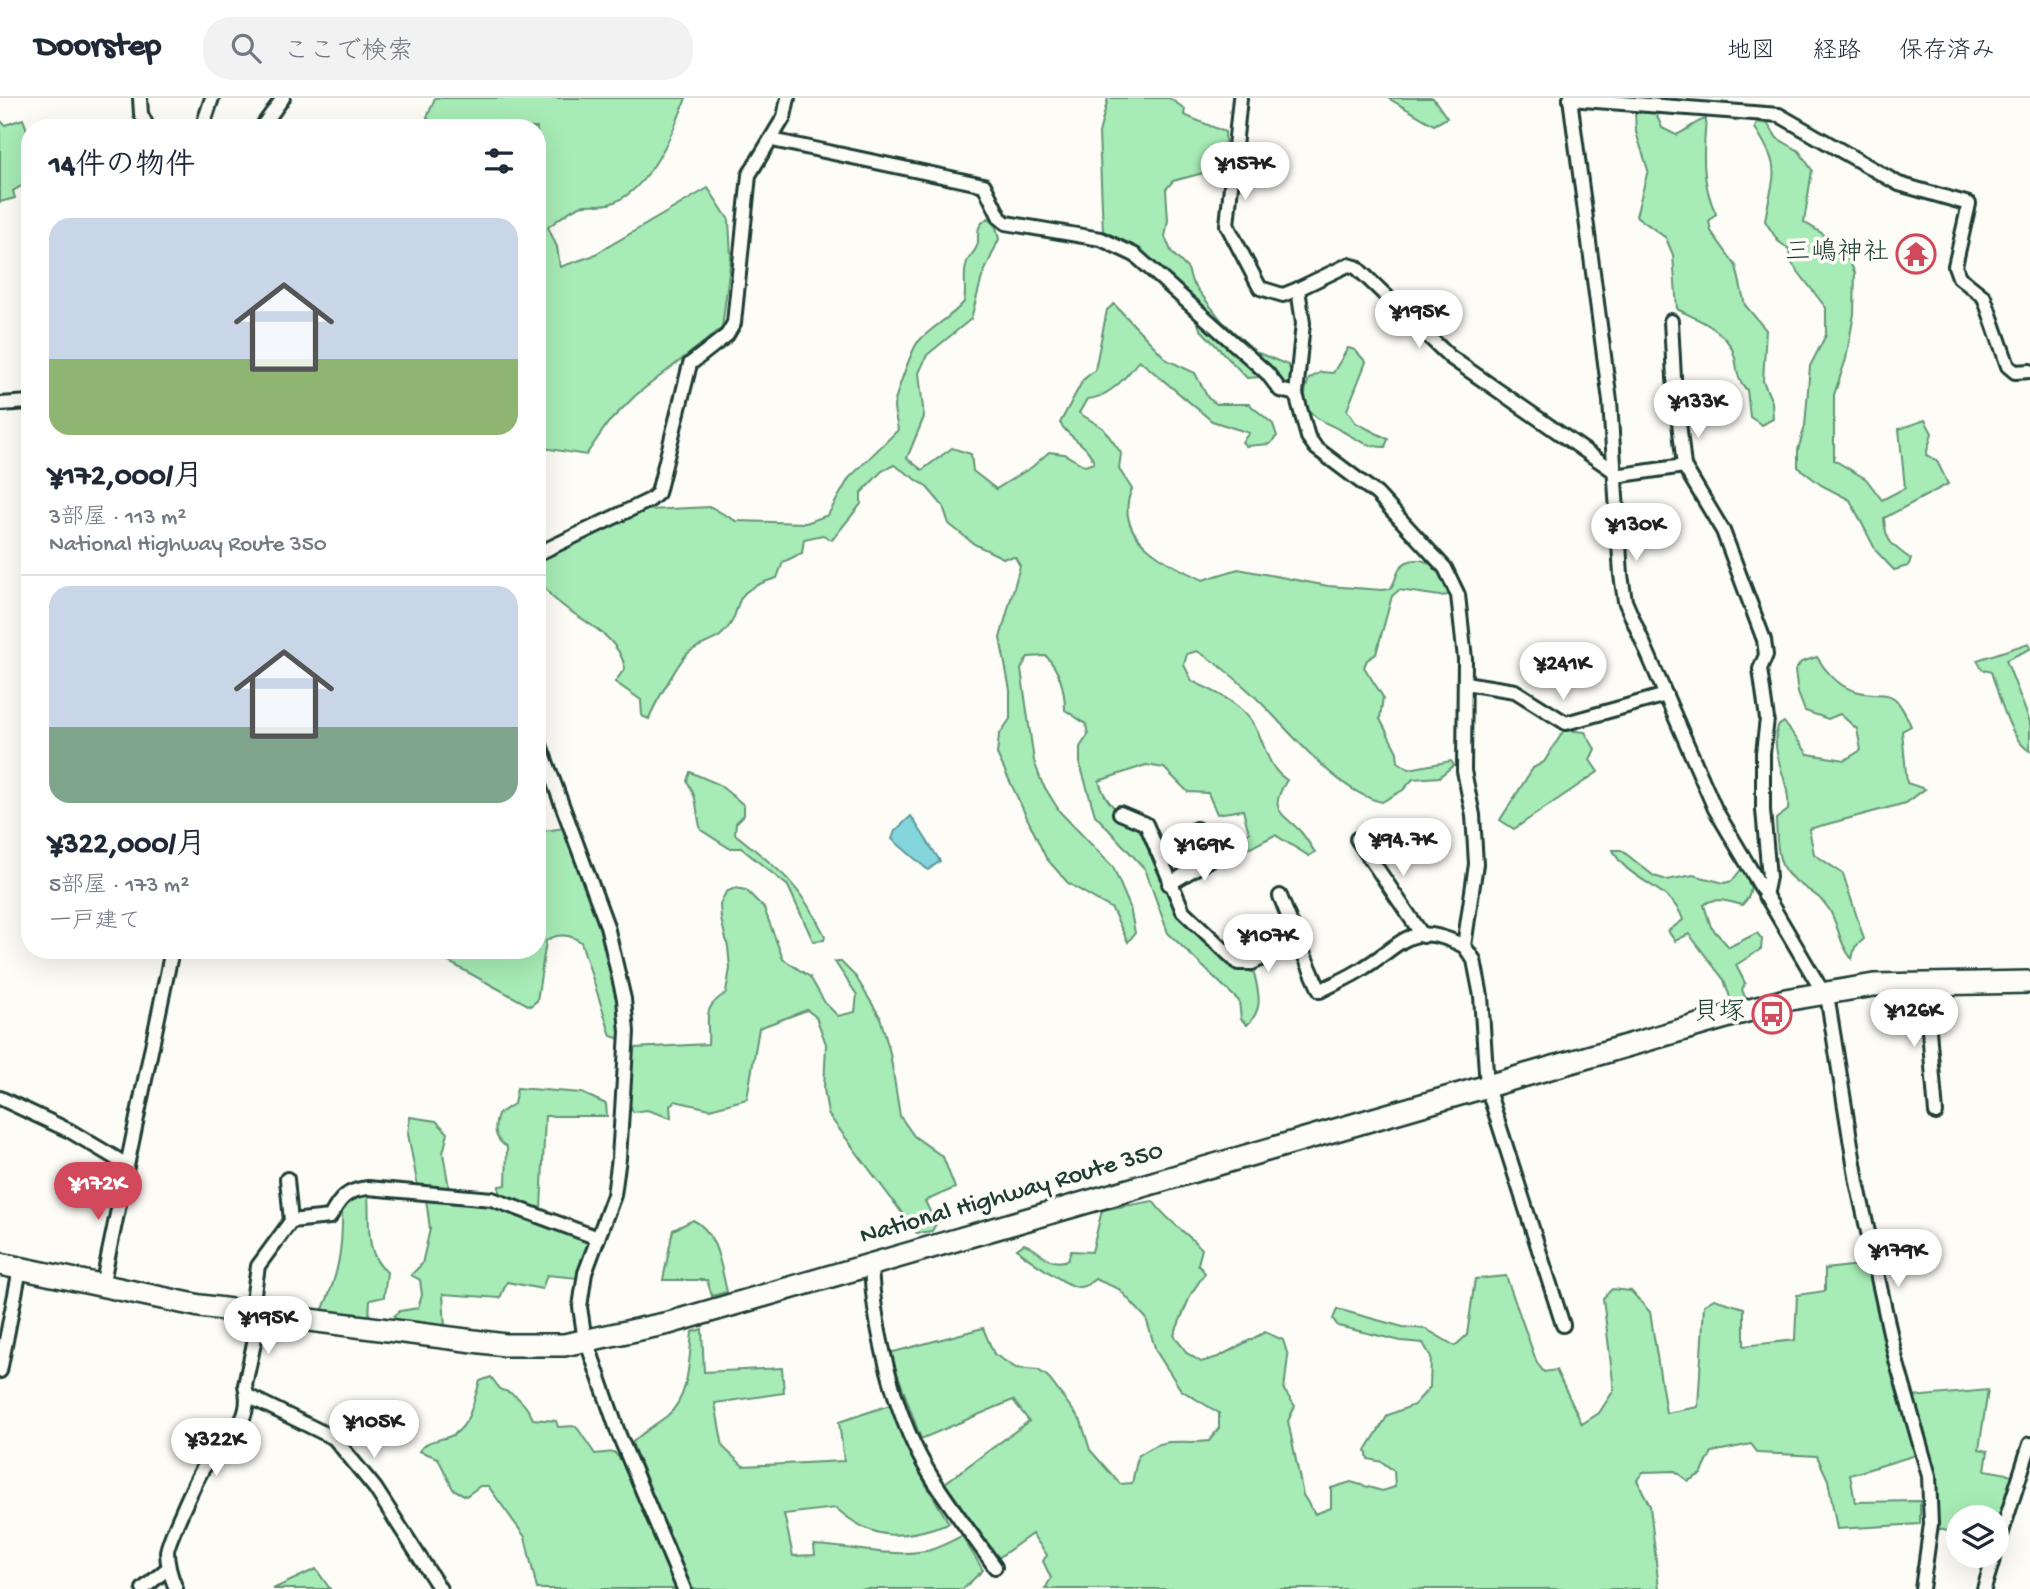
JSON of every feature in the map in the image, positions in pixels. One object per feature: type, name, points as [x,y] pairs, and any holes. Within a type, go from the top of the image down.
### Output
[{"type":"highway","name":"National Highway Route 350","points":[[10,1266],[255,1314],[505,1345],[546,1346],[586,1341],[649,1328],[1763,1005],[1825,991],[1874,985],[2030,982]]},
{"type":"street","points":[[140,98],[144,119]]},
{"type":"street","points":[[205,119],[212,98]]},
{"type":"street","points":[[268,119],[283,98]]},
{"type":"street","points":[[546,550],[650,500],[658,493],[690,364],[727,335],[734,323],[749,175],[784,117],[789,98]]},
{"type":"street","points":[[1240,98],[1227,225],[1260,288],[1283,295],[1348,265],[1356,267],[1450,357],[1614,474],[1684,466]]},
{"type":"street","points":[[1922,1589],[1931,1524],[1929,1476],[1896,1360],[1857,1182],[1834,1026],[1825,991],[1765,896],[1715,809],[1626,601],[1620,575],[1610,401],[1570,99],[1779,115],[1899,184],[1969,204],[1955,266],[1959,278],[1984,297],[2008,366],[2015,372],[2030,371]]},
{"type":"street","points":[[772,140],[984,185],[1000,218],[1006,223],[1101,239],[1119,246],[1135,255],[1199,311],[1268,373],[1280,390],[1296,394]]},
{"type":"street","points":[[1298,289],[1303,323],[1296,394],[1308,437],[1316,448],[1377,494],[1445,568],[1458,595],[1463,629],[1465,683],[1464,771],[1473,815],[1476,864],[1464,946]]},
{"type":"street","points":[[1671,321],[1674,378],[1684,466],[1723,531],[1764,640],[1766,655],[1760,669],[1767,719],[1763,753],[1763,810],[1769,877],[1765,896]]},
{"type":"street","points":[[0,404],[21,403]]},
{"type":"street","points":[[1465,683],[1515,691],[1566,723],[1666,695]]},
{"type":"street","points":[[546,761],[607,926],[624,999],[627,1031],[614,1195],[585,1273],[580,1307],[586,1341],[619,1435],[684,1589]]},
{"type":"street","points":[[1120,813],[1146,824],[1169,884],[1183,911],[1238,963],[1252,963],[1298,941]]},
{"type":"street","points":[[1157,851],[1196,828]]},
{"type":"street","points":[[1357,839],[1423,936]]},
{"type":"street","points":[[1169,884],[1221,853]]},
{"type":"street","points":[[1280,896],[1320,991],[1367,966],[1405,937],[1423,936],[1451,940],[1464,946],[1474,960],[1481,996],[1487,1087],[1563,1325]]},
{"type":"street","points":[[102,1286],[170,959]]},
{"type":"street","points":[[1925,983],[1936,1113]]},
{"type":"street","points":[[0,1098],[69,1131],[127,1165]]},
{"type":"street","points":[[177,1589],[168,1569],[167,1549],[192,1486],[245,1418],[248,1396],[245,1385],[255,1314],[258,1266],[290,1221],[287,1179]]},
{"type":"street","points":[[290,1221],[330,1217],[339,1200],[351,1190],[368,1188],[492,1199],[597,1238]]},
{"type":"street","points":[[871,1264],[886,1357],[911,1434],[924,1465],[995,1567]]},
{"type":"street","points":[[0,1371],[10,1266]]},
{"type":"street","points":[[248,1396],[334,1438],[375,1488],[440,1589]]},
{"type":"street","points":[[2009,1510],[2030,1444]]},
{"type":"street","points":[[1984,1589],[1990,1568]]},
{"type":"street","points":[[143,1589],[168,1569]]},
{"type":"green space","points":[[435,98],[686,98],[667,142],[649,173],[637,186],[612,203],[576,208],[548,227],[557,247],[560,267],[592,256],[708,188],[729,220],[731,257],[722,328],[636,395],[608,423],[586,455],[546,448],[546,119],[427,118]]},
{"type":"green space","points":[[1108,98],[1169,98],[1185,109],[1184,115],[1225,132],[1226,167],[1173,181],[1166,189],[1168,220],[1165,237],[1172,253],[1188,269],[1192,282],[1222,321],[1256,352],[1288,365],[1293,375],[1290,385],[1284,387],[1274,376],[1247,378],[1200,329],[1189,298],[1140,254],[1103,232],[1099,133]]},
{"type":"green space","points":[[1388,98],[1433,98],[1447,118],[1434,125]]},
{"type":"green space","points":[[1635,111],[1655,111],[1662,128],[1676,135],[1706,119],[1705,179],[1716,214],[1709,221],[1711,231],[1736,266],[1745,305],[1766,330],[1763,381],[1772,402],[1773,419],[1762,425],[1750,417],[1747,390],[1738,376],[1728,342],[1708,325],[1677,309],[1673,255],[1666,238],[1636,216],[1648,170],[1636,132]]},
{"type":"green space","points":[[0,120],[5,125],[21,120],[21,186],[13,191],[15,198],[0,202]]},
{"type":"green space","points":[[1757,122],[1768,124],[1777,138],[1799,151],[1812,170],[1804,222],[1842,246],[1855,273],[1854,314],[1846,359],[1834,395],[1834,460],[1866,479],[1882,500],[1905,488],[1899,429],[1925,420],[1932,433],[1926,455],[1937,461],[1948,484],[1884,518],[1891,542],[1911,559],[1908,566],[1894,570],[1876,551],[1850,500],[1821,485],[1798,467],[1798,450],[1805,426],[1810,366],[1826,335],[1826,308],[1790,261],[1790,250],[1778,241],[1765,221],[1774,174],[1770,155],[1755,128]]},
{"type":"green space","points":[[988,218],[996,227],[999,239],[982,277],[971,319],[927,355],[919,373],[924,417],[907,458],[922,470],[952,448],[971,454],[973,471],[996,489],[1032,467],[1049,452],[1064,454],[1085,466],[1094,463],[1088,451],[1060,423],[1083,380],[1095,370],[1107,310],[1114,304],[1167,360],[1195,373],[1208,398],[1217,404],[1249,404],[1273,424],[1277,436],[1270,444],[1246,446],[1242,442],[1249,433],[1212,421],[1139,360],[1110,391],[1087,399],[1079,413],[1103,428],[1121,453],[1119,469],[1132,489],[1128,506],[1129,521],[1135,534],[1146,546],[1173,565],[1203,580],[1238,569],[1328,586],[1382,590],[1390,589],[1403,564],[1415,560],[1429,563],[1445,580],[1448,595],[1399,590],[1392,596],[1376,654],[1367,660],[1364,667],[1383,697],[1380,719],[1397,752],[1398,762],[1409,769],[1451,761],[1454,765],[1439,777],[1413,779],[1403,790],[1382,802],[1364,796],[1328,771],[1249,691],[1218,665],[1197,651],[1187,654],[1184,665],[1192,681],[1234,704],[1254,725],[1270,762],[1287,780],[1278,798],[1279,810],[1301,832],[1315,852],[1309,856],[1275,835],[1250,848],[1225,850],[1222,844],[1249,833],[1243,810],[1217,814],[1208,793],[1188,792],[1164,768],[1146,765],[1099,781],[1112,805],[1143,833],[1174,902],[1195,931],[1221,955],[1254,973],[1258,1007],[1247,1025],[1241,1019],[1239,1001],[1168,933],[1145,869],[1095,815],[1080,764],[1080,747],[1088,735],[1086,724],[1065,710],[1061,681],[1046,656],[1028,657],[1021,669],[1034,761],[1042,783],[1060,812],[1113,867],[1130,907],[1135,933],[1128,942],[1112,909],[1068,883],[1046,858],[997,754],[999,735],[1010,719],[1010,690],[1000,638],[1020,566],[1015,557],[1003,558],[974,544],[949,524],[943,506],[926,486],[894,465],[882,471],[861,493],[861,504],[832,540],[823,535],[804,539],[802,553],[783,562],[777,578],[748,590],[738,603],[729,627],[720,636],[694,649],[683,659],[649,719],[642,716],[641,700],[615,682],[625,668],[618,651],[607,637],[562,605],[546,589],[546,558],[647,510],[711,507],[736,521],[806,523],[828,515],[849,478],[898,430],[894,408],[912,354],[923,336],[964,302],[967,262],[978,245],[978,231]]},
{"type":"green space","points":[[1348,348],[1355,350],[1366,362],[1347,410],[1356,423],[1388,439],[1385,447],[1372,446],[1357,439],[1316,417],[1307,406],[1305,399],[1309,379],[1321,372],[1333,373]]},
{"type":"green space","points":[[2029,643],[2030,649],[2006,660],[2030,722],[2030,751],[2023,746],[2011,727],[1991,672],[1982,669],[1977,660]]},
{"type":"green space","points":[[1817,657],[1831,676],[1846,688],[1887,695],[1898,702],[1911,726],[1902,731],[1907,783],[1925,789],[1906,803],[1809,829],[1814,854],[1843,874],[1864,939],[1855,947],[1852,959],[1844,947],[1829,909],[1787,873],[1778,848],[1776,819],[1788,810],[1788,799],[1776,748],[1778,726],[1784,722],[1808,754],[1845,760],[1861,750],[1857,729],[1840,714],[1828,719],[1805,711],[1798,693],[1795,671],[1801,662]]},
{"type":"green space","points":[[1564,730],[1585,732],[1595,749],[1590,760],[1598,772],[1514,829],[1500,820],[1533,768],[1544,762]]},
{"type":"green space","points":[[690,772],[718,784],[744,805],[744,815],[736,823],[735,834],[776,868],[797,890],[816,918],[825,936],[824,940],[813,941],[788,886],[741,848],[729,848],[701,830],[695,799],[687,781]]},
{"type":"green space","points":[[564,828],[592,904],[617,990],[621,1016],[620,1039],[611,1036],[581,942],[564,936],[546,941],[546,831]]},
{"type":"green space","points":[[1613,850],[1621,850],[1654,876],[1667,880],[1693,875],[1724,883],[1732,881],[1742,868],[1750,892],[1742,905],[1717,900],[1704,905],[1711,927],[1729,947],[1757,933],[1762,939],[1761,949],[1736,965],[1745,983],[1742,990],[1746,999],[1732,1003],[1724,980],[1689,934],[1675,941],[1668,931],[1683,920],[1678,909],[1619,861]]},
{"type":"green space","points":[[735,888],[746,890],[764,908],[783,959],[810,977],[825,1003],[838,1016],[855,1012],[857,995],[835,962],[841,962],[856,977],[880,1017],[890,1053],[900,1116],[914,1136],[943,1157],[955,1188],[925,1201],[936,1224],[932,1231],[917,1233],[828,1114],[824,1089],[826,1044],[816,1017],[807,1010],[759,1028],[747,1099],[710,1109],[675,1101],[670,1106],[671,1118],[647,1110],[633,1112],[628,1080],[629,1062],[634,1048],[708,1044],[709,1009],[726,993],[730,968],[720,904],[726,892]]},
{"type":"green space","points":[[543,959],[537,1001],[530,1006],[445,960]]},
{"type":"green space","points":[[517,1088],[582,1093],[606,1104],[607,1116],[545,1116],[541,1210],[499,1198],[499,1186],[506,1185],[507,1147],[497,1136],[496,1124],[498,1114],[514,1104]]},
{"type":"green space","points":[[410,1117],[436,1121],[448,1133],[443,1153],[449,1188],[418,1187],[408,1134]]},
{"type":"green space","points":[[359,1194],[368,1196],[371,1247],[380,1265],[387,1272],[384,1297],[370,1300],[369,1319],[322,1311],[339,1260],[342,1206],[350,1197]]},
{"type":"green space","points":[[426,1199],[494,1204],[591,1241],[578,1278],[547,1275],[542,1289],[507,1282],[500,1298],[443,1294],[445,1328],[394,1323],[394,1316],[400,1311],[418,1308],[422,1295],[420,1280],[411,1275],[422,1264],[430,1229]]},
{"type":"green space","points":[[1153,1201],[1202,1249],[1198,1264],[1205,1273],[1191,1294],[1174,1335],[1187,1353],[1201,1362],[1218,1357],[1265,1332],[1283,1340],[1288,1356],[1284,1390],[1295,1406],[1288,1421],[1303,1495],[1315,1514],[1331,1508],[1331,1488],[1351,1482],[1382,1491],[1395,1487],[1394,1471],[1382,1462],[1368,1459],[1366,1450],[1388,1415],[1414,1405],[1430,1387],[1431,1357],[1423,1343],[1401,1341],[1338,1326],[1333,1319],[1337,1309],[1403,1327],[1426,1329],[1455,1346],[1467,1335],[1475,1279],[1506,1276],[1537,1363],[1544,1372],[1556,1370],[1582,1424],[1599,1413],[1614,1390],[1603,1298],[1612,1289],[1631,1291],[1650,1312],[1666,1413],[1698,1407],[1704,1305],[1714,1299],[1744,1308],[1744,1346],[1795,1340],[1797,1295],[1825,1291],[1825,1269],[1868,1264],[1901,1398],[1988,1390],[1979,1449],[1988,1451],[1985,1470],[2013,1475],[2004,1505],[1946,1505],[1946,1531],[1936,1528],[1935,1479],[1929,1451],[1850,1475],[1855,1502],[1920,1501],[1920,1524],[1837,1529],[1828,1480],[1817,1456],[1758,1453],[1751,1444],[1712,1452],[1701,1474],[1688,1481],[1675,1471],[1643,1472],[1637,1480],[1650,1506],[1659,1589],[1045,1589],[1051,1578],[1043,1561],[1047,1555],[1032,1534],[998,1558],[945,1483],[1029,1421],[1013,1400],[921,1439],[890,1353],[983,1328],[994,1354],[1016,1368],[1038,1370],[1047,1376],[1081,1421],[1090,1450],[1120,1484],[1132,1483],[1138,1456],[1148,1449],[1165,1443],[1209,1441],[1219,1428],[1219,1413],[1181,1390],[1156,1351],[1146,1318],[1119,1289],[1095,1279],[1083,1286],[1069,1284],[1017,1249],[1024,1244],[1049,1260],[1061,1262],[1068,1260],[1071,1251],[1092,1252],[1102,1210]]},
{"type":"green space","points":[[693,1220],[708,1233],[713,1242],[727,1292],[712,1296],[707,1280],[663,1280],[673,1230]]},
{"type":"green space","points":[[702,1329],[704,1372],[782,1368],[784,1393],[715,1403],[723,1447],[743,1466],[844,1461],[839,1422],[890,1405],[925,1483],[949,1523],[903,1535],[890,1535],[864,1527],[836,1508],[784,1514],[793,1556],[815,1555],[814,1545],[912,1553],[935,1549],[962,1536],[983,1570],[963,1589],[690,1589],[632,1443],[675,1408],[687,1377],[692,1332]]},
{"type":"green space","points":[[491,1377],[501,1390],[520,1400],[533,1419],[556,1421],[558,1427],[576,1426],[595,1454],[614,1452],[627,1467],[677,1589],[537,1589],[525,1537],[488,1486],[480,1486],[466,1496],[453,1489],[438,1458],[419,1451],[429,1443],[448,1437],[461,1428],[470,1414],[480,1381]]},
{"type":"green space","points":[[316,1569],[330,1589],[273,1589]]},
{"type":"water","points":[[911,816],[940,861],[928,870],[892,839],[895,831]]},
{"type":"place","name":"三嶋神社","points":[[1916,254]]},
{"type":"place","name":"貝塚","points":[[1772,1014]]}]
